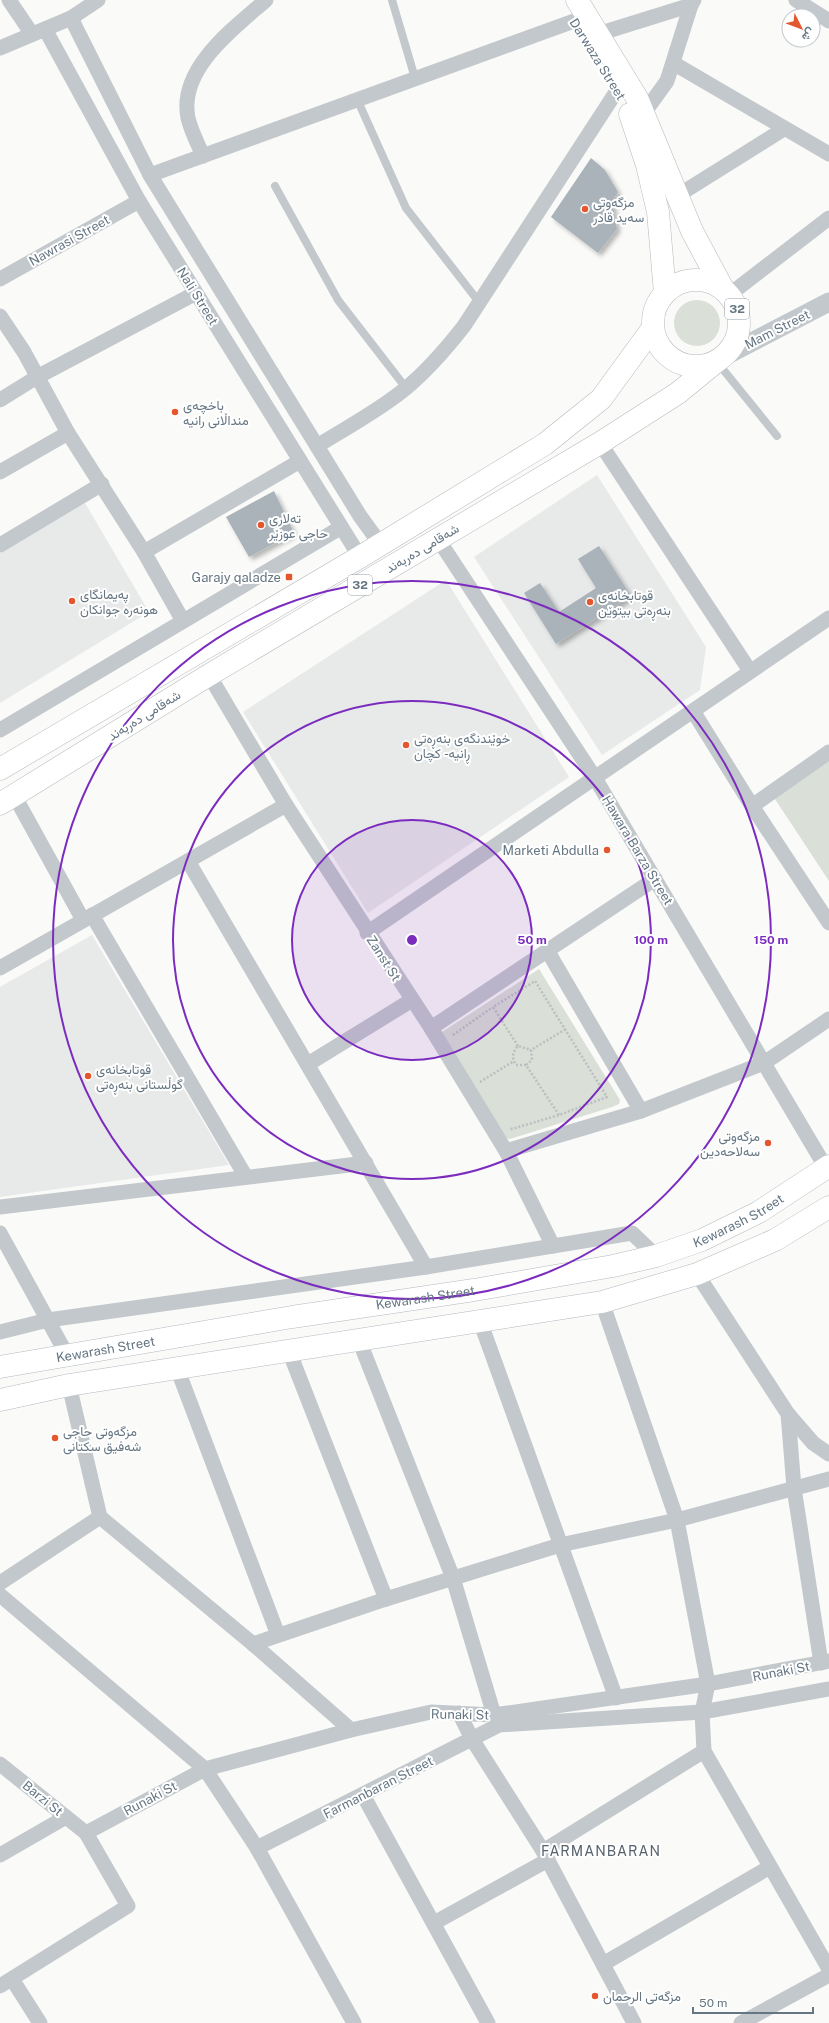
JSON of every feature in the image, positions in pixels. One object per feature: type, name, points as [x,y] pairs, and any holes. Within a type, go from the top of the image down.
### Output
[{"type":"main road","name":"Darwaza Street","points":[[561,0],[576,10],[654,160]]},
{"type":"main road","name":"32","points":[[576,10],[598,34],[630,85],[644,113],[654,160],[665,293]]},
{"type":"main road","name":"32","points":[[654,160],[677,196],[702,253],[734,303],[739,321],[736,340],[721,358]]},
{"type":"main road","name":"32","points":[[652,329],[655,309],[665,293],[680,283],[693,280],[707,281],[726,292]]},
{"type":"main road","points":[[652,329],[659,346],[672,360],[689,366],[699,367],[721,358]]},
{"type":"main road","name":"شەقامی دەربەند","points":[[0,769],[360,558],[545,444],[601,399],[652,329]]},
{"type":"main road","name":"شەقامی دەربەند","points":[[7,800],[209,675],[600,443],[678,393],[721,358]]},
{"type":"main road","name":"Kewarash Street","points":[[0,1367],[292,1317],[474,1290],[613,1266],[656,1256],[702,1240],[736,1224],[787,1195],[827,1167]]},
{"type":"main road","points":[[0,1400],[69,1385],[602,1302],[697,1274],[775,1240],[829,1206]]},
{"type":"street","name":"Nali Street","points":[[10,0],[38,32],[139,201],[300,460],[340,528],[360,558]]},
{"type":"street","points":[[0,48],[71,18],[98,0]]},
{"type":"street","points":[[203,156],[188,118],[188,92],[200,66],[222,39],[266,0]]},
{"type":"street","points":[[796,0],[829,21]]},
{"type":"street","points":[[598,34],[692,2]]},
{"type":"street","points":[[644,113],[667,81],[692,2]]},
{"type":"street","points":[[150,175],[415,78],[576,10]]},
{"type":"street","name":"Nali Street","points":[[71,18],[150,175],[360,516],[381,545]]},
{"type":"street","points":[[673,63],[829,154]]},
{"type":"street","points":[[317,446],[386,403],[406,388],[446,348],[479,302],[618,89]]},
{"type":"street","points":[[677,196],[784,129]]},
{"type":"street","name":"Nawrasi Street","points":[[0,279],[139,201]]},
{"type":"street","points":[[726,292],[829,218]]},
{"type":"street","points":[[0,400],[37,377],[196,293]]},
{"type":"street","name":"Mam Street","points":[[721,358],[829,302]]},
{"type":"street","points":[[0,316],[24,352],[68,432],[144,552],[184,621]]},
{"type":"street","points":[[0,472],[68,432]]},
{"type":"street","points":[[600,443],[750,671]]},
{"type":"street","points":[[144,552],[300,460]]},
{"type":"street","points":[[0,544],[102,484]]},
{"type":"street","points":[[0,730],[340,528]]},
{"type":"street","name":"Hawara Barza Street","points":[[438,539],[595,778],[827,1167]]},
{"type":"street","points":[[367,933],[829,618]]},
{"type":"street","name":"Zanst St","points":[[209,675],[286,805],[367,933],[430,1028],[506,1150],[553,1246]]},
{"type":"street","points":[[692,711],[829,923]]},
{"type":"street","points":[[752,806],[829,752]]},
{"type":"street","points":[[7,800],[88,918],[246,1177]]},
{"type":"street","points":[[0,968],[286,805]]},
{"type":"street","points":[[188,861],[426,1267]]},
{"type":"street","points":[[430,1028],[655,879]]},
{"type":"street","points":[[547,950],[641,1111]]},
{"type":"street","points":[[308,1064],[412,1000]]},
{"type":"street","points":[[506,1150],[641,1111],[764,1063],[829,1019]]},
{"type":"street","points":[[0,1207],[366,1163]]},
{"type":"street","points":[[0,1232],[67,1355]]},
{"type":"street","points":[[0,1332],[48,1320],[426,1267],[632,1233],[656,1256]]},
{"type":"street","points":[[697,1274],[788,1414],[813,1442],[829,1454]]},
{"type":"street","points":[[602,1302],[677,1520],[708,1684],[702,1712],[704,1752],[829,1969]]},
{"type":"street","points":[[480,1321],[616,1698]]},
{"type":"street","points":[[359,1340],[453,1578],[496,1720]]},
{"type":"street","points":[[289,1350],[386,1599]]},
{"type":"street","points":[[177,1368],[278,1635]]},
{"type":"street","points":[[69,1385],[100,1517],[253,1644],[351,1730]]},
{"type":"street","points":[[788,1414],[794,1488],[825,1662]]},
{"type":"street","points":[[253,1644],[386,1599],[560,1545],[677,1520],[829,1479]]},
{"type":"street","points":[[0,1583],[100,1517]]},
{"type":"street","points":[[0,1594],[205,1769],[257,1848],[354,2023]]},
{"type":"street","name":"Runaki St","points":[[496,1720],[616,1698],[708,1684],[825,1662]]},
{"type":"street","name":"Runaki St","points":[[86,1832],[205,1769],[351,1730],[431,1712],[460,1713],[496,1720],[702,1712],[829,1689]]},
{"type":"street","points":[[460,1713],[472,1739],[546,1855],[634,2023]]},
{"type":"street","name":"Farmanbaran Street","points":[[257,1848],[472,1739],[496,1720]]},
{"type":"street","points":[[434,1923],[546,1855],[704,1752]]},
{"type":"street","name":"Barzi St","points":[[0,1764],[86,1832]]},
{"type":"street","points":[[363,1794],[488,2023]]},
{"type":"street","points":[[0,1855],[66,1817]]},
{"type":"street","points":[[40,2023],[6,1982],[128,1906],[86,1832]]},
{"type":"street","points":[[603,1964],[770,1867]]},
{"type":"street","points":[[741,2023],[829,1975]]},
{"type":"lane","points":[[392,0],[415,78]]},
{"type":"lane","points":[[357,100],[406,208],[479,302]]},
{"type":"lane","points":[[275,186],[338,300],[406,388]]},
{"type":"lane","points":[[721,358],[777,436]]},
{"type":"path","points":[[450,1037],[493,1007],[535,981],[607,1097],[559,1115],[512,1129],[508,1124]]},
{"type":"path","points":[[493,1007],[518,1046],[531,1050],[566,1029]]},
{"type":"path","points":[[514,1062],[514,1052],[518,1046]]},
{"type":"path","points":[[514,1062],[516,1065],[526,1065],[532,1060],[531,1050]]},
{"type":"path","points":[[480,1082],[514,1062]]},
{"type":"path","points":[[526,1065],[559,1115]]},
{"type":"path","points":[[475,1076],[484,1088]]},
{"type":"shaded area","points":[[693,300],[701,300],[710,304],[716,310],[720,323],[716,336],[710,342],[701,346],[693,346],[684,342],[678,336],[674,327],[674,319],[678,310],[684,304]]},
{"type":"shaded area","name":"قوتابخانەی بنەڕەتی بیتوێن","points":[[597,475],[706,647],[700,690],[602,755],[474,557]]},
{"type":"shaded area","name":"پەیمانگای هونەرە جوانکان","points":[[85,503],[149,612],[0,703],[0,553]]},
{"type":"shaded area","name":"خوێندنگەی بنەڕەتی ڕانیە - کچان","points":[[446,580],[569,777],[368,913],[243,712]]},
{"type":"shaded area","points":[[829,759],[829,881],[773,796]]},
{"type":"shaded area","name":"قوتابخانه‌ی گوڵستانی بنه‌ڕه‌تی","points":[[92,935],[229,1165],[0,1197],[0,987]]},
{"type":"shaded area","points":[[539,969],[620,1100],[619,1104],[612,1107],[510,1139],[506,1138],[442,1032]]},
{"type":"building","name":"مزگەوتی سەید قادر","points":[[591,158],[605,170],[618,192],[612,201],[617,229],[598,253],[551,217]]},
{"type":"building","name":"تەلاری حاجی عوزێر","points":[[274,491],[294,533],[249,557],[226,517]]},
{"type":"building","points":[[599,546],[631,596],[556,644],[524,593],[540,583],[559,612],[596,588],[578,559]]},
{"type":"place","name":"مزگەوتی سەید قادر","points":[[585,209]]},
{"type":"place","name":"باخچەی منداڵانی رانیە","points":[[175,412]]},
{"type":"place","name":"تەلاری حاجی عوزێر","points":[[261,525]]},
{"type":"place","name":"Garajy qaladze","points":[[289,577]]},
{"type":"place","name":"پەیمانگای هونەرە جوانکان","points":[[72,601]]},
{"type":"place","name":"قوتابخانەی بنەڕەتی بیتوێن","points":[[590,602]]},
{"type":"place","name":"خوێندنگەی بنەڕەتی ڕانیە - کچان","points":[[406,745]]},
{"type":"place","name":"Marketi Abdulla","points":[[607,850]]},
{"type":"place","name":"قوتابخانه‌ی گوڵستانی بنه‌ڕه‌تی","points":[[88,1076]]},
{"type":"place","name":"مزگەوتی سەلاحەدین","points":[[768,1143]]},
{"type":"place","name":"مزگەوتی حاجی شەفیق سکتانی","points":[[55,1438]]},
{"type":"place","name":"مزگەتی الرحمان","points":[[595,1996]]},
{"type":"district","name":"FARMANBARAN","points":[[601,1851]]}]
